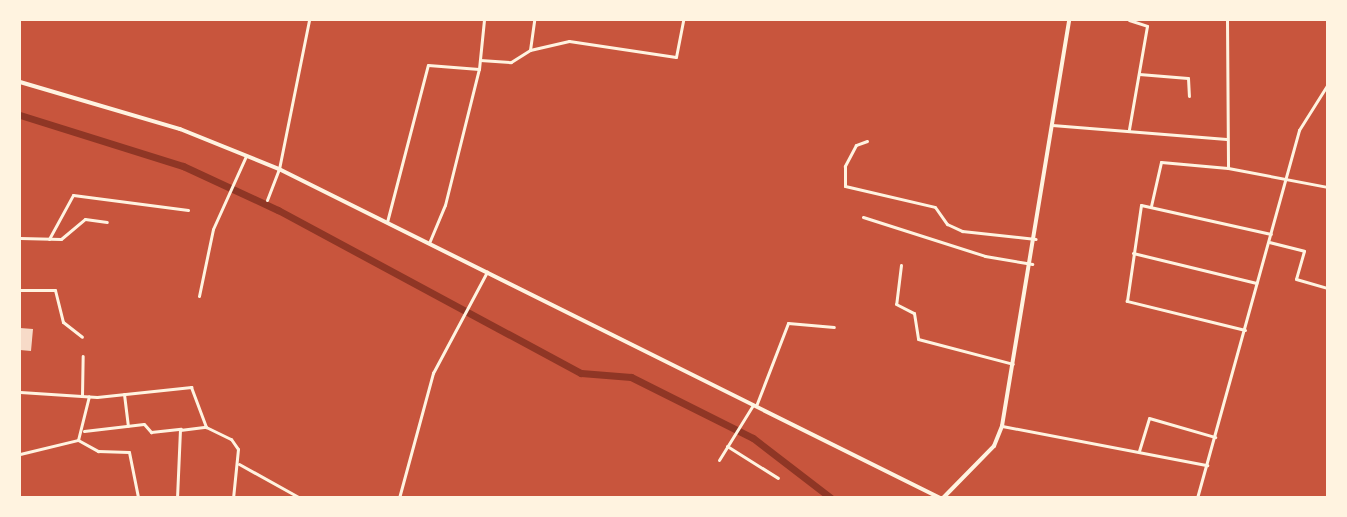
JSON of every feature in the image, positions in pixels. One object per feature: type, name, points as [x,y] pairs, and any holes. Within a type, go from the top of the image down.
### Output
[{"type":"main road","points":[[20,82],[247,154],[941,498],[994,446],[1002,426],[1032,264],[1069,20]]},
{"type":"street","points":[[267,200],[279,169],[309,20]]},
{"type":"street","points":[[429,243],[445,205],[479,69],[484,20]]},
{"type":"street","points":[[530,50],[534,20]]},
{"type":"street","points":[[480,60],[511,62],[530,50],[569,41],[676,57],[682,20]]},
{"type":"street","points":[[1129,20],[1147,26],[1129,129]]},
{"type":"street","points":[[1227,20],[1226,139],[1228,168]]},
{"type":"street","points":[[387,222],[428,65],[479,69]]},
{"type":"street","points":[[1138,74],[1188,78],[1189,96]]},
{"type":"street","points":[[1197,498],[1285,180],[1308,107],[1328,84]]},
{"type":"street","points":[[1052,125],[1129,129],[1226,139]]},
{"type":"street","points":[[867,141],[856,145],[845,166],[845,186],[935,207],[947,224],[962,231],[1036,239]]},
{"type":"street","points":[[199,296],[213,229],[247,154]]},
{"type":"street","points":[[1151,206],[1161,162],[1228,168],[1328,187]]},
{"type":"street","points":[[49,239],[73,195],[188,210]]},
{"type":"street","points":[[1245,330],[1129,303],[1133,253],[1141,204],[1270,234]]},
{"type":"street","points":[[863,217],[985,256],[1032,264]]},
{"type":"street","points":[[20,238],[61,239],[85,219],[107,222]]},
{"type":"street","points":[[1268,242],[1304,251],[1296,279],[1328,288]]},
{"type":"street","points":[[1133,253],[1257,284]]},
{"type":"street","points":[[901,265],[896,304],[914,313],[918,339],[1013,364]]},
{"type":"street","points":[[399,498],[433,373],[488,272]]},
{"type":"street","points":[[20,290],[55,290],[63,322],[82,337]]},
{"type":"street","points":[[719,460],[754,405],[788,322],[834,327]]},
{"type":"street","points":[[82,395],[83,356]]},
{"type":"street","points":[[20,392],[89,396],[190,387],[198,395],[206,427]]},
{"type":"street","points":[[124,394],[128,426]]},
{"type":"street","points":[[78,440],[83,432],[89,396]]},
{"type":"street","points":[[1139,451],[1149,418],[1215,437]]},
{"type":"street","points":[[83,432],[145,424],[152,432],[206,427],[234,442],[239,464],[233,498]]},
{"type":"street","points":[[1002,426],[1207,465]]},
{"type":"street","points":[[177,498],[181,429]]},
{"type":"street","points":[[20,454],[78,440],[98,451],[129,452],[138,497],[152,498]]},
{"type":"street","points":[[727,446],[778,478]]},
{"type":"street","points":[[239,464],[300,498]]},
{"type":"building","points":[[20,328],[33,329],[31,351],[20,350]]},
{"type":"waterway","points":[[20,115],[183,166],[278,210],[581,373],[631,377],[753,438],[831,498]]}]
